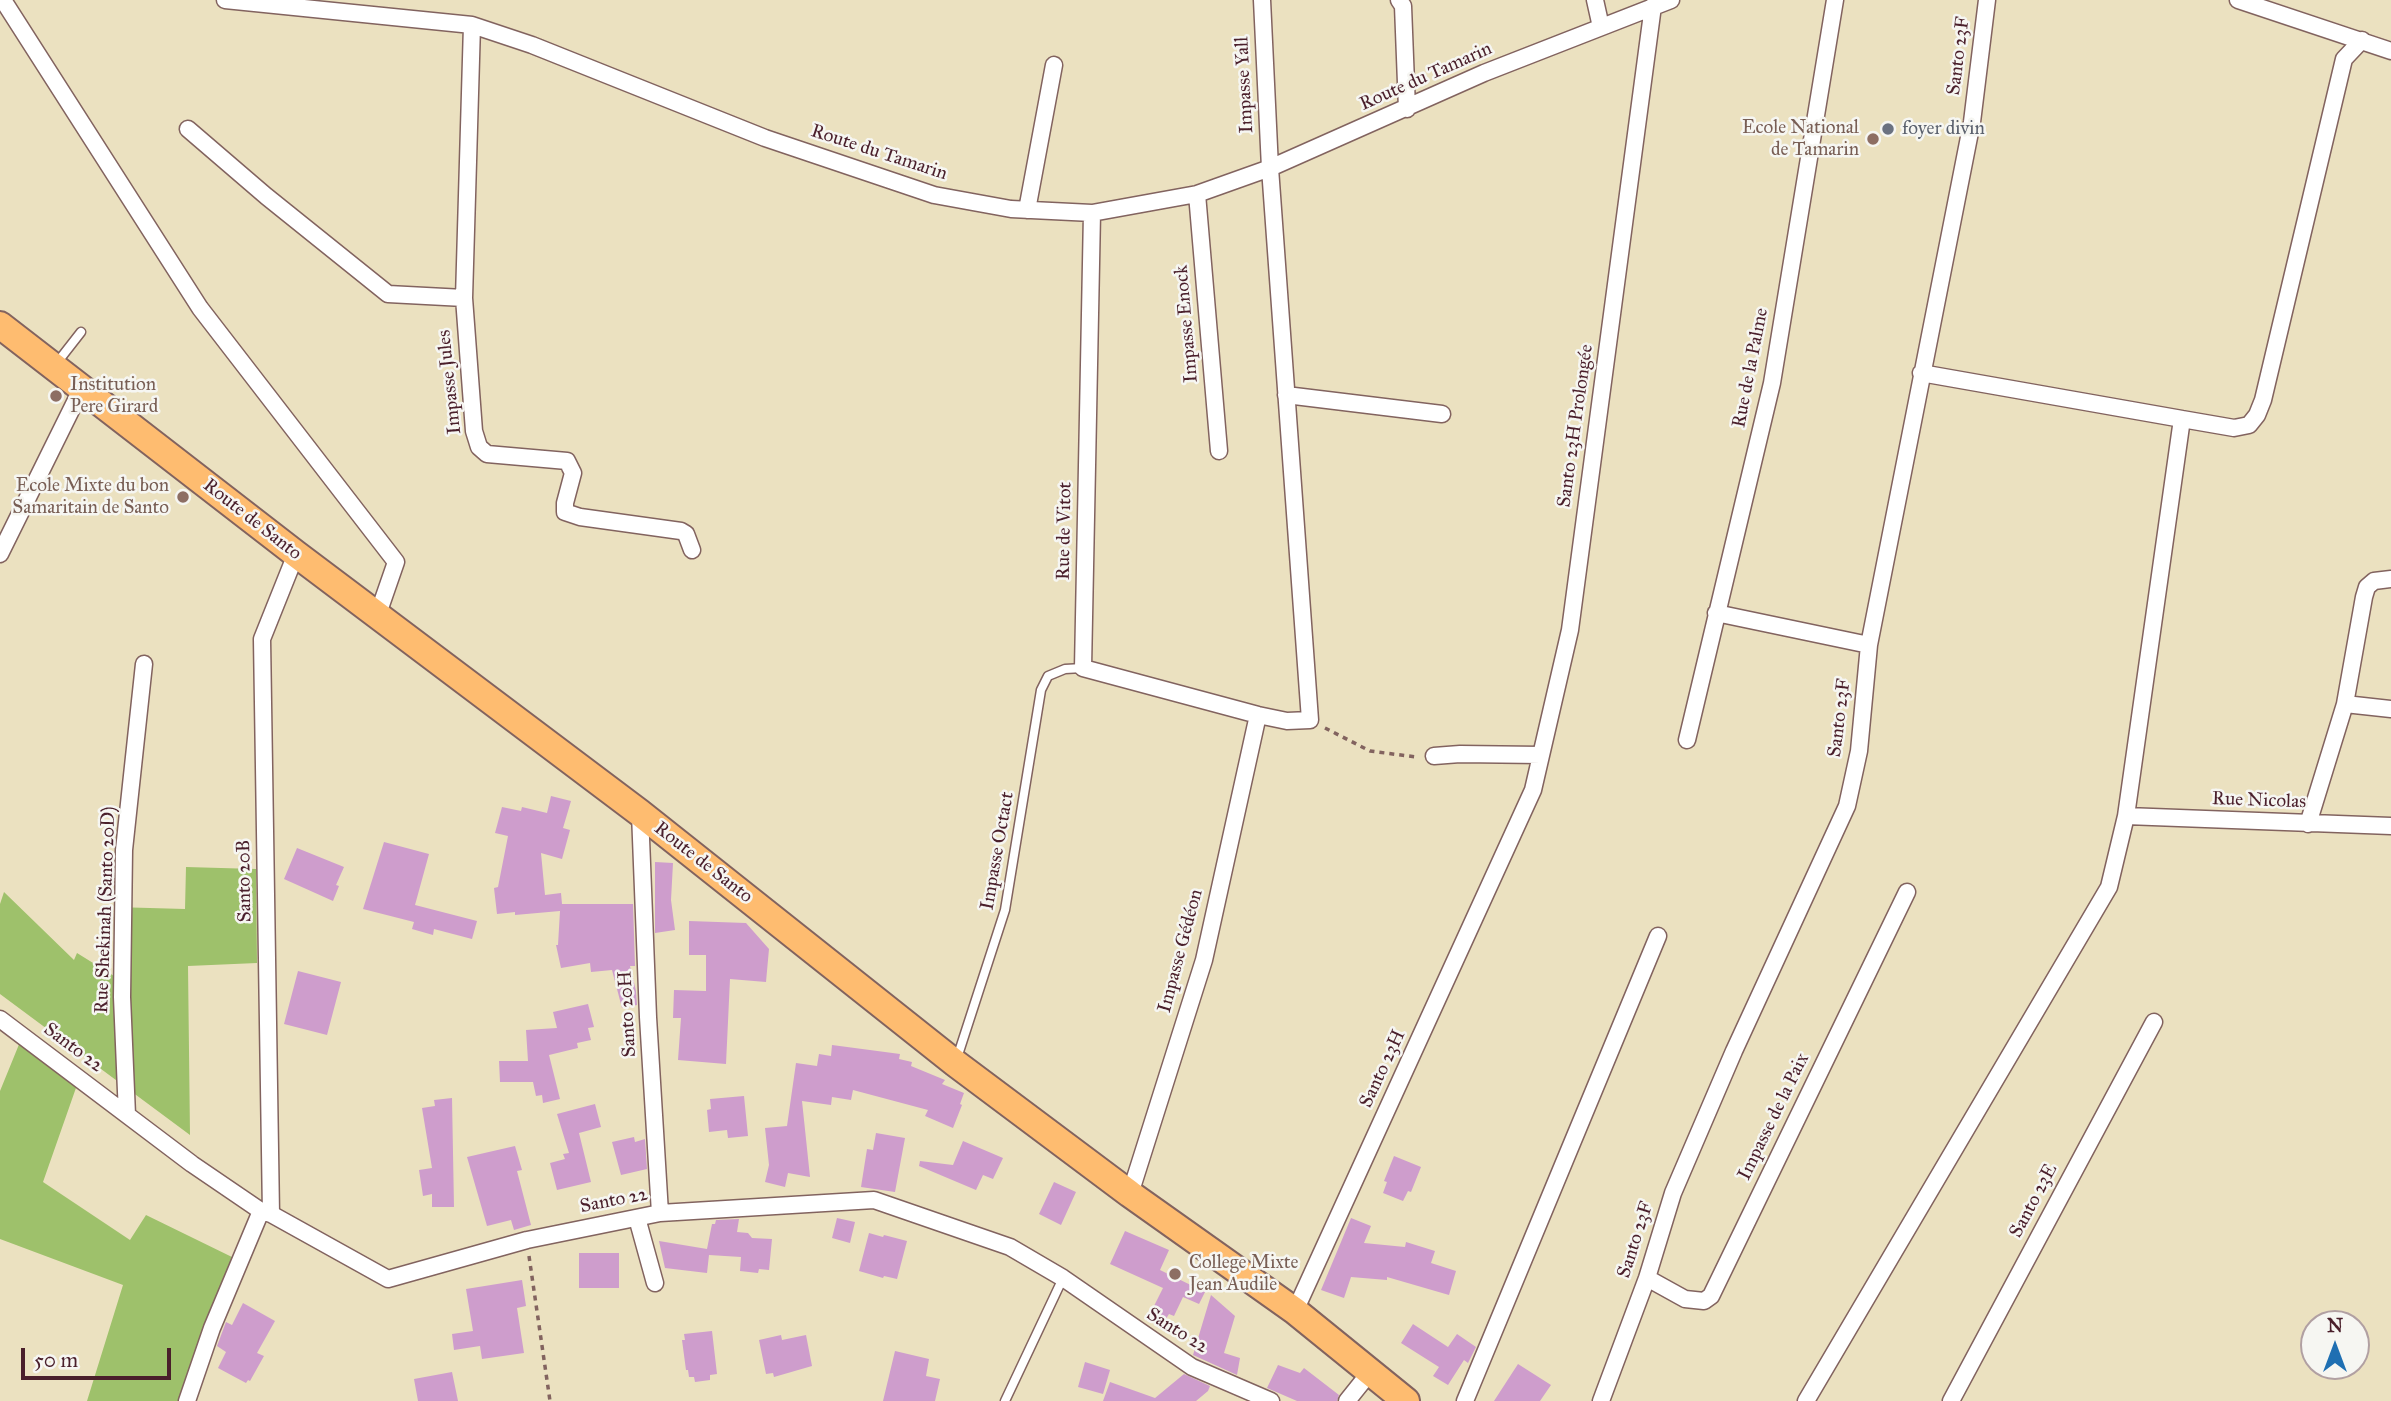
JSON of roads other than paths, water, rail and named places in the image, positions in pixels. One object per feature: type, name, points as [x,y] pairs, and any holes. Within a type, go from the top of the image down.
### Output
[{"type":"main road","name":"Route de Santo","points":[[0,325],[296,554],[640,813],[955,1063],[1130,1194],[1295,1311],[1406,1401]]},
{"type":"street","points":[[4,0],[200,308],[396,562],[378,614]]},
{"type":"street","name":"Route du Tamarin","points":[[225,0],[472,25],[765,138],[934,195],[1027,210],[1092,213],[1197,194],[1270,168],[1484,73],[1671,0]]},
{"type":"street","name":"Impasse Yall","points":[[1258,715],[1287,721],[1310,720],[1270,168],[1262,0]]},
{"type":"street","points":[[1399,0],[1403,6],[1407,108]]},
{"type":"street","points":[[1595,0],[1601,26]]},
{"type":"street","name":"Rue de la Palme","points":[[1687,740],[1772,383],[1835,0]]},
{"type":"street","name":"Santo 23F","points":[[1601,1401],[1647,1278],[1673,1193],[1734,1051],[1846,806],[1859,751],[1869,645],[1972,122],[1987,0]]},
{"type":"street","points":[[2238,0],[2391,51]]},
{"type":"street","name":"Santo 23H Prolongée","points":[[1509,845],[1534,790],[1570,629],[1653,6]]},
{"type":"street","name":"Impasse Jules","points":[[472,25],[464,298],[474,431],[479,447],[487,454],[566,461],[573,473],[565,512],[580,517],[681,531],[686,534],[692,550]]},
{"type":"street","points":[[1921,373],[2234,428],[2249,425],[2263,400],[2344,59],[2362,40]]},
{"type":"street","points":[[1027,210],[1054,65]]},
{"type":"street","points":[[188,130],[388,294],[464,298]]},
{"type":"street","name":"Impasse Enock","points":[[1197,194],[1219,451]]},
{"type":"street","name":"Rue de Vitot","points":[[1083,668],[1092,213]]},
{"type":"street","points":[[0,554],[82,388]]},
{"type":"street","points":[[1286,395],[1442,414]]},
{"type":"street","points":[[1806,1401],[2109,887],[2126,816],[2182,419]]},
{"type":"street","name":"Santo 20B","points":[[266,1213],[262,639],[296,554]]},
{"type":"street","points":[[2308,824],[2345,704],[2367,587],[2374,581],[2391,579]]},
{"type":"street","points":[[1716,613],[1869,645]]},
{"type":"street","name":"Rue Shekinah (Santo 20D)","points":[[127,1115],[122,997],[124,850],[144,664]]},
{"type":"street","points":[[1083,668],[1258,715]]},
{"type":"street","points":[[2345,704],[2391,709]]},
{"type":"street","name":"Impasse Gédéon","points":[[1130,1194],[1204,960],[1258,715]]},
{"type":"street","points":[[1426,757],[1460,754],[1541,755]]},
{"type":"street","name":"Santo 20H","points":[[640,813],[660,1213]]},
{"type":"street","name":"Rue Nicolas","points":[[2126,816],[2391,826]]},
{"type":"street","name":"Santo 23H","points":[[1295,1311],[1509,845]]},
{"type":"street","name":"Impasse de la Paix","points":[[1647,1278],[1685,1299],[1704,1301],[1711,1296],[1907,892]]},
{"type":"street","points":[[1465,1401],[1658,936]]},
{"type":"street","name":"Santo 22","points":[[0,1019],[127,1115],[266,1213],[388,1279],[527,1240],[660,1213],[874,1200],[1010,1247],[1063,1278],[1192,1367],[1271,1401]]},
{"type":"street","name":"Santo 23E","points":[[1951,1401],[2154,1022]]},
{"type":"street","points":[[187,1401],[212,1328],[266,1213]]},
{"type":"street","points":[[637,1218],[655,1283]]},
{"type":"street","points":[[1347,1401],[1371,1371]]},
{"type":"lane","points":[[54,367],[80,332]]},
{"type":"lane","name":"Impasse Octact","points":[[955,1063],[1005,910],[1041,690],[1048,676],[1065,669],[1083,668]]},
{"type":"lane","points":[[1004,1401],[1063,1278]]},
{"type":"place","name":"foyer divin","points":[[1888,129]]},
{"type":"place","name":"Ecole National de Tamarin","points":[[1873,139]]},
{"type":"place","name":"Institution Pere Girard","points":[[56,396]]},
{"type":"place","name":"Ecole Mixte du bon Samaritain de Santo","points":[[183,497]]},
{"type":"place","name":"College Mixte Jean Audile","points":[[1175,1274]]}]
